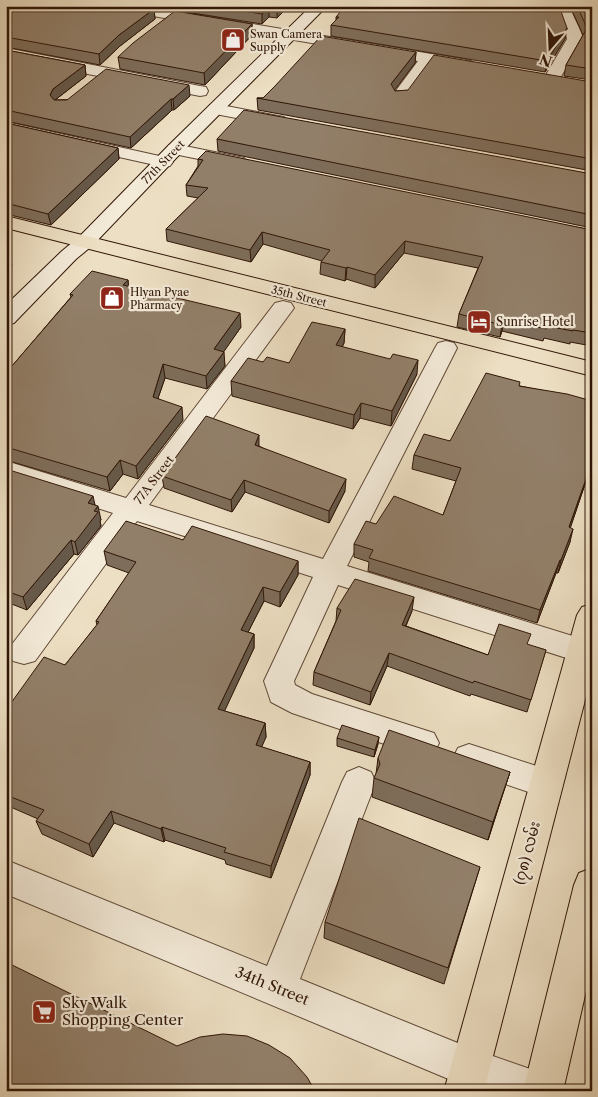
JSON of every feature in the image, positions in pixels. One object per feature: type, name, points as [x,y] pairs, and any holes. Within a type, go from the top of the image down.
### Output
[{"type":"main road","name":"35th Street","points":[[6,222],[428,330],[592,369]]},
{"type":"main road","name":"35th Street","points":[[6,239],[592,384]]},
{"type":"main road","name":"(၇၈) လမ်း","points":[[467,1079],[592,616]]},
{"type":"main road","points":[[541,1091],[592,885]]},
{"type":"street","points":[[117,6],[178,11],[291,35],[484,68]]},
{"type":"street","name":"77th Street","points":[[6,318],[69,255],[86,241],[320,6]]},
{"type":"street","points":[[551,80],[575,39],[575,34],[568,24],[562,6]]},
{"type":"street","points":[[156,29],[178,11]]},
{"type":"street","points":[[6,53],[200,91]]},
{"type":"street","points":[[90,83],[120,56]]},
{"type":"street","points":[[400,96],[428,59]]},
{"type":"street","points":[[532,77],[567,83]]},
{"type":"street","points":[[216,109],[293,124]]},
{"type":"street","points":[[6,128],[169,156],[253,166]]},
{"type":"street","name":"77A Street","points":[[24,652],[283,308]]},
{"type":"street","points":[[446,348],[330,572],[279,681],[282,692],[304,704],[546,783]]},
{"type":"street","points":[[6,470],[582,652]]},
{"type":"street","points":[[277,988],[359,782]]},
{"type":"street","name":"34th Street","points":[[6,877],[277,988],[467,1079],[541,1091]]},
{"type":"building","points":[[6,6],[140,6],[154,9],[119,35],[99,54],[6,37]]},
{"type":"building","points":[[213,6],[279,6],[277,8],[269,7],[262,14]]},
{"type":"building","points":[[345,6],[559,6],[567,28],[547,61],[331,25],[339,17],[336,17]]},
{"type":"building","points":[[577,6],[592,6],[592,69],[566,65],[587,28]]},
{"type":"building","points":[[175,11],[252,24],[204,73],[118,57]]},
{"type":"building","points":[[321,36],[416,52],[391,84],[395,91],[408,90],[434,55],[592,82],[592,159],[257,98],[263,98]]},
{"type":"building","points":[[6,50],[85,65],[53,89],[50,95],[54,100],[67,100],[106,69],[189,85],[130,137],[6,110]]},
{"type":"building","points":[[244,110],[592,174],[592,215],[217,139]]},
{"type":"building","points":[[6,123],[118,148],[48,214],[6,203]]},
{"type":"building","points":[[206,151],[592,230],[592,333],[547,326],[546,329],[504,319],[502,325],[459,314],[483,257],[405,241],[375,275],[321,262],[330,250],[262,232],[250,250],[166,229],[208,188],[186,185],[203,160],[198,159]]},
{"type":"building","points":[[92,271],[128,280],[123,285],[240,313],[214,349],[224,352],[206,376],[163,364],[153,397],[182,407],[136,466],[120,460],[107,477],[6,447],[6,373],[73,295],[70,294]]},
{"type":"building","points":[[312,322],[345,329],[336,345],[390,359],[393,354],[418,360],[392,411],[361,403],[354,415],[231,381],[248,358],[263,362],[267,357],[289,363]]},
{"type":"building","points":[[486,373],[520,382],[519,386],[567,394],[592,401],[592,448],[590,451],[592,452],[592,462],[569,527],[573,529],[540,610],[369,558],[373,550],[354,544],[366,521],[376,524],[394,496],[443,515],[461,468],[414,455],[424,434],[450,441]]},
{"type":"building","points":[[206,416],[259,435],[255,445],[346,479],[329,511],[244,480],[231,500],[162,476]]},
{"type":"building","points":[[6,469],[93,496],[88,503],[98,506],[94,511],[98,512],[75,542],[71,540],[23,597],[6,591]]},
{"type":"building","points":[[126,521],[183,540],[192,526],[298,561],[280,592],[263,587],[241,630],[254,634],[218,709],[265,723],[256,745],[310,762],[271,866],[224,852],[226,848],[162,827],[161,829],[111,811],[89,844],[36,821],[44,810],[6,795],[6,701],[11,703],[44,657],[65,665],[99,622],[96,621],[136,562],[104,551]]},
{"type":"building","points":[[355,579],[414,597],[402,625],[488,655],[499,624],[531,634],[527,644],[546,650],[531,700],[474,681],[473,683],[389,653],[371,692],[314,672],[341,610],[337,608]]},
{"type":"building","points":[[342,725],[379,737],[375,750],[337,738]]},
{"type":"building","points":[[389,730],[510,772],[493,822],[374,778],[380,764],[378,758]]},
{"type":"building","points":[[359,818],[480,867],[448,968],[325,922]]},
{"type":"building","name":"Sky Walk Shopping Center","points":[[6,962],[177,1046],[200,1037],[223,1034],[247,1036],[269,1045],[290,1058],[307,1077],[315,1091],[6,1091]]},
{"type":"place","name":"Swan Camera Supply","points":[[233,40]]},
{"type":"place","name":"Hlyan Pyae Pharmacy","points":[[112,298]]},
{"type":"place","name":"Sunrise Hotel","points":[[479,322]]},
{"type":"place","name":"Sky Walk Shopping Center","points":[[44,1012]]}]
